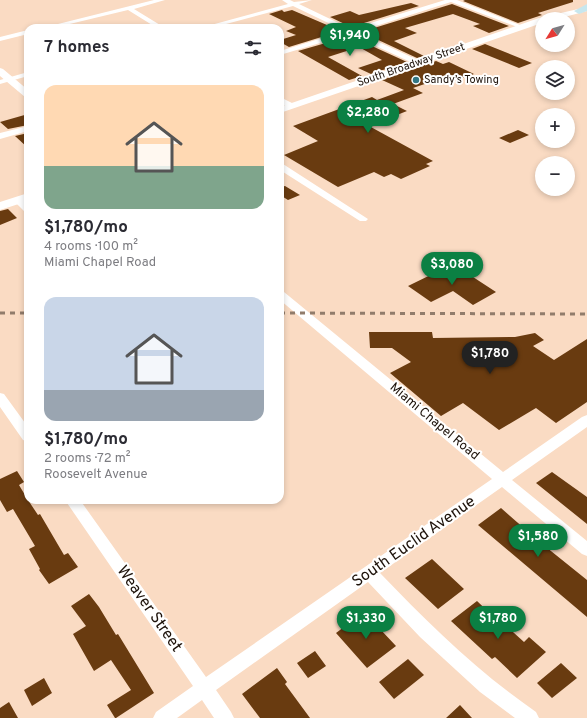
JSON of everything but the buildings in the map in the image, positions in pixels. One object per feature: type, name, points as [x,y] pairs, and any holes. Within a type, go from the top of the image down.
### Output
[{"type":"street","points":[[62,24],[162,0]]},
{"type":"street","points":[[285,0],[417,63]]},
{"type":"street","points":[[218,24],[310,0]]},
{"type":"street","points":[[284,52],[452,0],[522,27]]},
{"type":"street","points":[[129,8],[155,24]]},
{"type":"street","points":[[573,12],[585,9]]},
{"type":"street","name":"South Broadway Street","points":[[284,109],[535,22]]},
{"type":"street","points":[[0,39],[24,33]]},
{"type":"street","points":[[0,71],[24,91]]},
{"type":"street","points":[[0,82],[24,75]]},
{"type":"street","points":[[284,102],[291,106]]},
{"type":"street","points":[[0,136],[24,129]]},
{"type":"street","points":[[284,169],[363,219]]},
{"type":"street","points":[[0,206],[23,198]]},
{"type":"street","name":"Miami Chapel Road","points":[[284,297],[587,550]]},
{"type":"street","points":[[0,397],[24,431]]},
{"type":"street","name":"South Euclid Avenue","points":[[162,718],[587,420]]},
{"type":"street","name":"Weaver Street","points":[[75,504],[225,718]]},
{"type":"street","points":[[370,573],[448,654],[491,690],[530,718]]},
{"type":"railway","points":[[0,313],[24,313]]},
{"type":"railway","points":[[284,313],[587,314]]},
{"type":"place","name":"Sandy’s Towing","points":[[416,80]]}]
